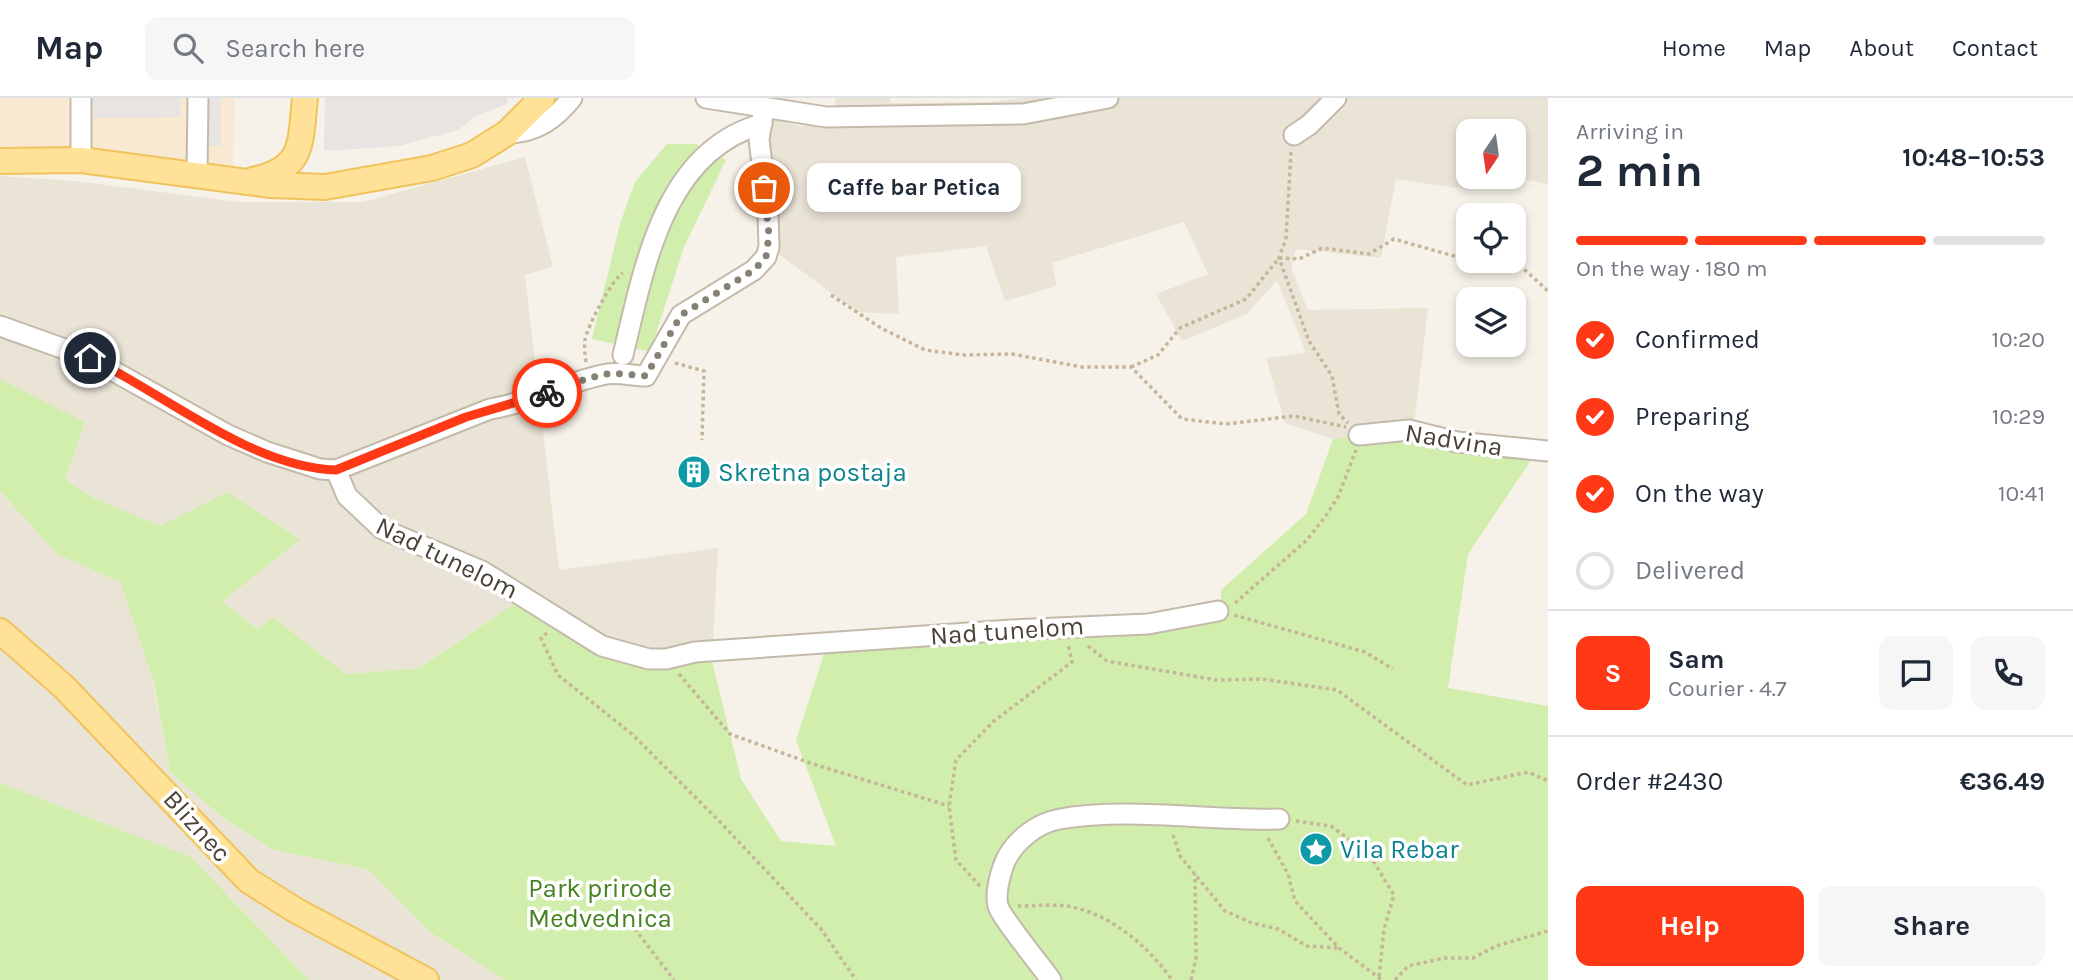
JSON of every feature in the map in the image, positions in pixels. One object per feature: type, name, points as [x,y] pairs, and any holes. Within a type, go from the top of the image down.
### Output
[{"type":"main road","points":[[305,98],[300,145],[302,168],[307,177],[325,187]]},
{"type":"main road","points":[[0,160],[81,160],[295,188],[325,187],[379,180],[472,155],[508,133],[541,98]]},
{"type":"main road","points":[[249,181],[281,173],[295,158],[300,145]]},
{"type":"main road","name":"Bliznec","points":[[0,631],[72,695],[249,881],[295,910],[426,980]]},
{"type":"street","points":[[81,98],[81,160]]},
{"type":"street","points":[[197,174],[198,98]]},
{"type":"street","points":[[508,133],[523,133],[538,128],[554,119],[572,98]]},
{"type":"street","points":[[706,98],[763,116],[827,117],[997,115],[1050,111],[1108,98]]},
{"type":"street","points":[[1294,135],[1309,125],[1336,98]]},
{"type":"street","points":[[623,355],[646,265],[667,209],[691,169],[732,135],[763,116]]},
{"type":"street","points":[[0,326],[90,358],[220,431],[267,452],[302,465],[336,470],[478,413],[515,405],[589,378],[612,373],[646,376],[681,315],[754,270],[766,257],[769,235],[760,158],[763,116]]},
{"type":"street","name":"Nadvina","points":[[1359,435],[1409,430],[1457,442],[1548,451]]},
{"type":"street","name":"Nad tunelom","points":[[336,470],[347,496],[382,529],[482,571],[615,652],[666,659],[695,652],[1011,629],[1148,624],[1218,611]]},
{"type":"street","points":[[1051,980],[998,906],[999,875],[1009,850],[1032,830],[1058,819],[1167,815],[1272,819]]},
{"type":"path","points":[[831,295],[881,328],[925,350],[964,355],[1012,354],[1082,368],[1131,367],[1158,355],[1180,328],[1246,299],[1279,258],[1286,238],[1289,165],[1294,135]]},
{"type":"path","points":[[1279,258],[1299,259],[1322,248],[1369,254],[1394,239],[1456,256]]},
{"type":"path","points":[[1279,258],[1309,341],[1332,376],[1339,414],[1359,435]]},
{"type":"path","points":[[589,378],[585,339],[609,286],[620,275],[646,265]]},
{"type":"path","points":[[1526,271],[1548,291]]},
{"type":"path","points":[[1131,367],[1182,419],[1226,424],[1305,416],[1345,426],[1359,435]]},
{"type":"path","points":[[694,369],[704,371],[702,440]]},
{"type":"path","points":[[1218,611],[1242,599],[1313,532],[1338,496],[1352,465],[1359,435]]},
{"type":"path","points":[[1218,611],[1296,630],[1365,652],[1393,669]]},
{"type":"path","points":[[562,621],[541,638],[558,675],[632,734],[720,822],[821,929],[856,980]]},
{"type":"path","points":[[1062,629],[1107,661],[1216,680],[1262,679],[1337,690],[1467,785],[1528,772],[1548,781]]},
{"type":"path","points":[[1062,629],[1070,646],[1072,662],[994,721],[956,760],[949,806],[956,860],[998,906],[1068,906],[1116,925],[1155,955],[1172,980]]},
{"type":"path","points":[[666,659],[730,734],[810,764],[949,806]]},
{"type":"path","points":[[1167,815],[1180,856],[1225,911],[1252,923],[1278,929],[1307,946],[1339,948]]},
{"type":"path","points":[[1272,819],[1331,826],[1369,854],[1394,895],[1384,929],[1380,979],[1339,948],[1295,901],[1288,873],[1266,835],[1272,819]]},
{"type":"path","points":[[1191,980],[1196,958],[1195,874]]},
{"type":"path","points":[[622,912],[674,980]]},
{"type":"path","points":[[1395,980],[1408,966],[1445,958],[1473,958],[1496,946],[1548,932]]},
{"type":"shaded area","points":[[0,98],[235,98],[233,170],[0,155]]},
{"type":"shaded area","points":[[90,98],[180,98],[181,117],[90,118]]},
{"type":"shaded area","points":[[207,98],[221,98],[221,146],[207,146]]},
{"type":"shaded area","points":[[325,98],[508,98],[507,104],[476,116],[458,130],[399,146],[324,151]]},
{"type":"shaded area","points":[[836,98],[890,98],[890,103],[991,102],[1022,98],[1548,98],[1548,184],[1526,180],[1526,119],[1456,119],[1456,188],[1396,179],[1381,258],[1296,249],[1291,268],[1308,310],[1428,308],[1413,433],[1333,439],[1285,423],[1266,358],[1306,353],[1277,280],[1247,314],[1182,341],[1156,294],[1208,274],[1184,222],[1052,263],[1057,286],[1005,301],[986,246],[896,257],[899,314],[857,312],[769,247],[767,118],[800,126],[831,125]]},
{"type":"shaded area","points":[[525,157],[553,267],[525,275],[559,570],[718,548],[712,661],[651,668],[521,599],[419,668],[346,674],[273,617],[258,629],[222,602],[299,538],[227,492],[160,526],[94,498],[65,480],[85,422],[0,379],[0,176],[75,181],[239,202],[363,202]]},
{"type":"shaded area","points":[[0,491],[57,554],[120,582],[152,677],[170,772],[222,817],[274,850],[368,869],[430,932],[505,980],[309,980],[191,857],[0,783]]},
{"type":"green space","points":[[667,144],[696,144],[726,160],[684,247],[650,352],[592,339],[620,224],[635,182]]},
{"type":"green space","name":"Park prirode Medvednica","points":[[0,379],[85,422],[65,480],[94,498],[160,526],[227,492],[300,539],[222,602],[258,629],[273,617],[346,674],[419,668],[521,599],[651,668],[712,661],[741,779],[781,841],[836,846],[796,740],[824,654],[1220,622],[1221,590],[1306,514],[1333,439],[1413,433],[1540,447],[1468,554],[1448,688],[1548,706],[1548,980],[505,980],[430,932],[368,869],[274,850],[222,817],[170,772],[154,683],[120,582],[57,554],[0,491]]},
{"type":"green space","points":[[0,783],[191,857],[309,980],[0,980]]},
{"type":"way so far","points":[[547,393],[612,373],[646,376],[653,369],[661,346],[681,315],[701,300],[754,270],[766,257],[769,235],[764,188]]},
{"type":"place","name":"Caffe bar Petica","points":[[764,188]]},
{"type":"place","name":"Skretna postaja","points":[[694,472]]},
{"type":"place","name":"Vila Rebar","points":[[1316,849]]},
{"type":"route","points":[[90,358],[220,431],[267,452],[320,469],[336,470],[466,417],[515,405],[547,393]]}]
